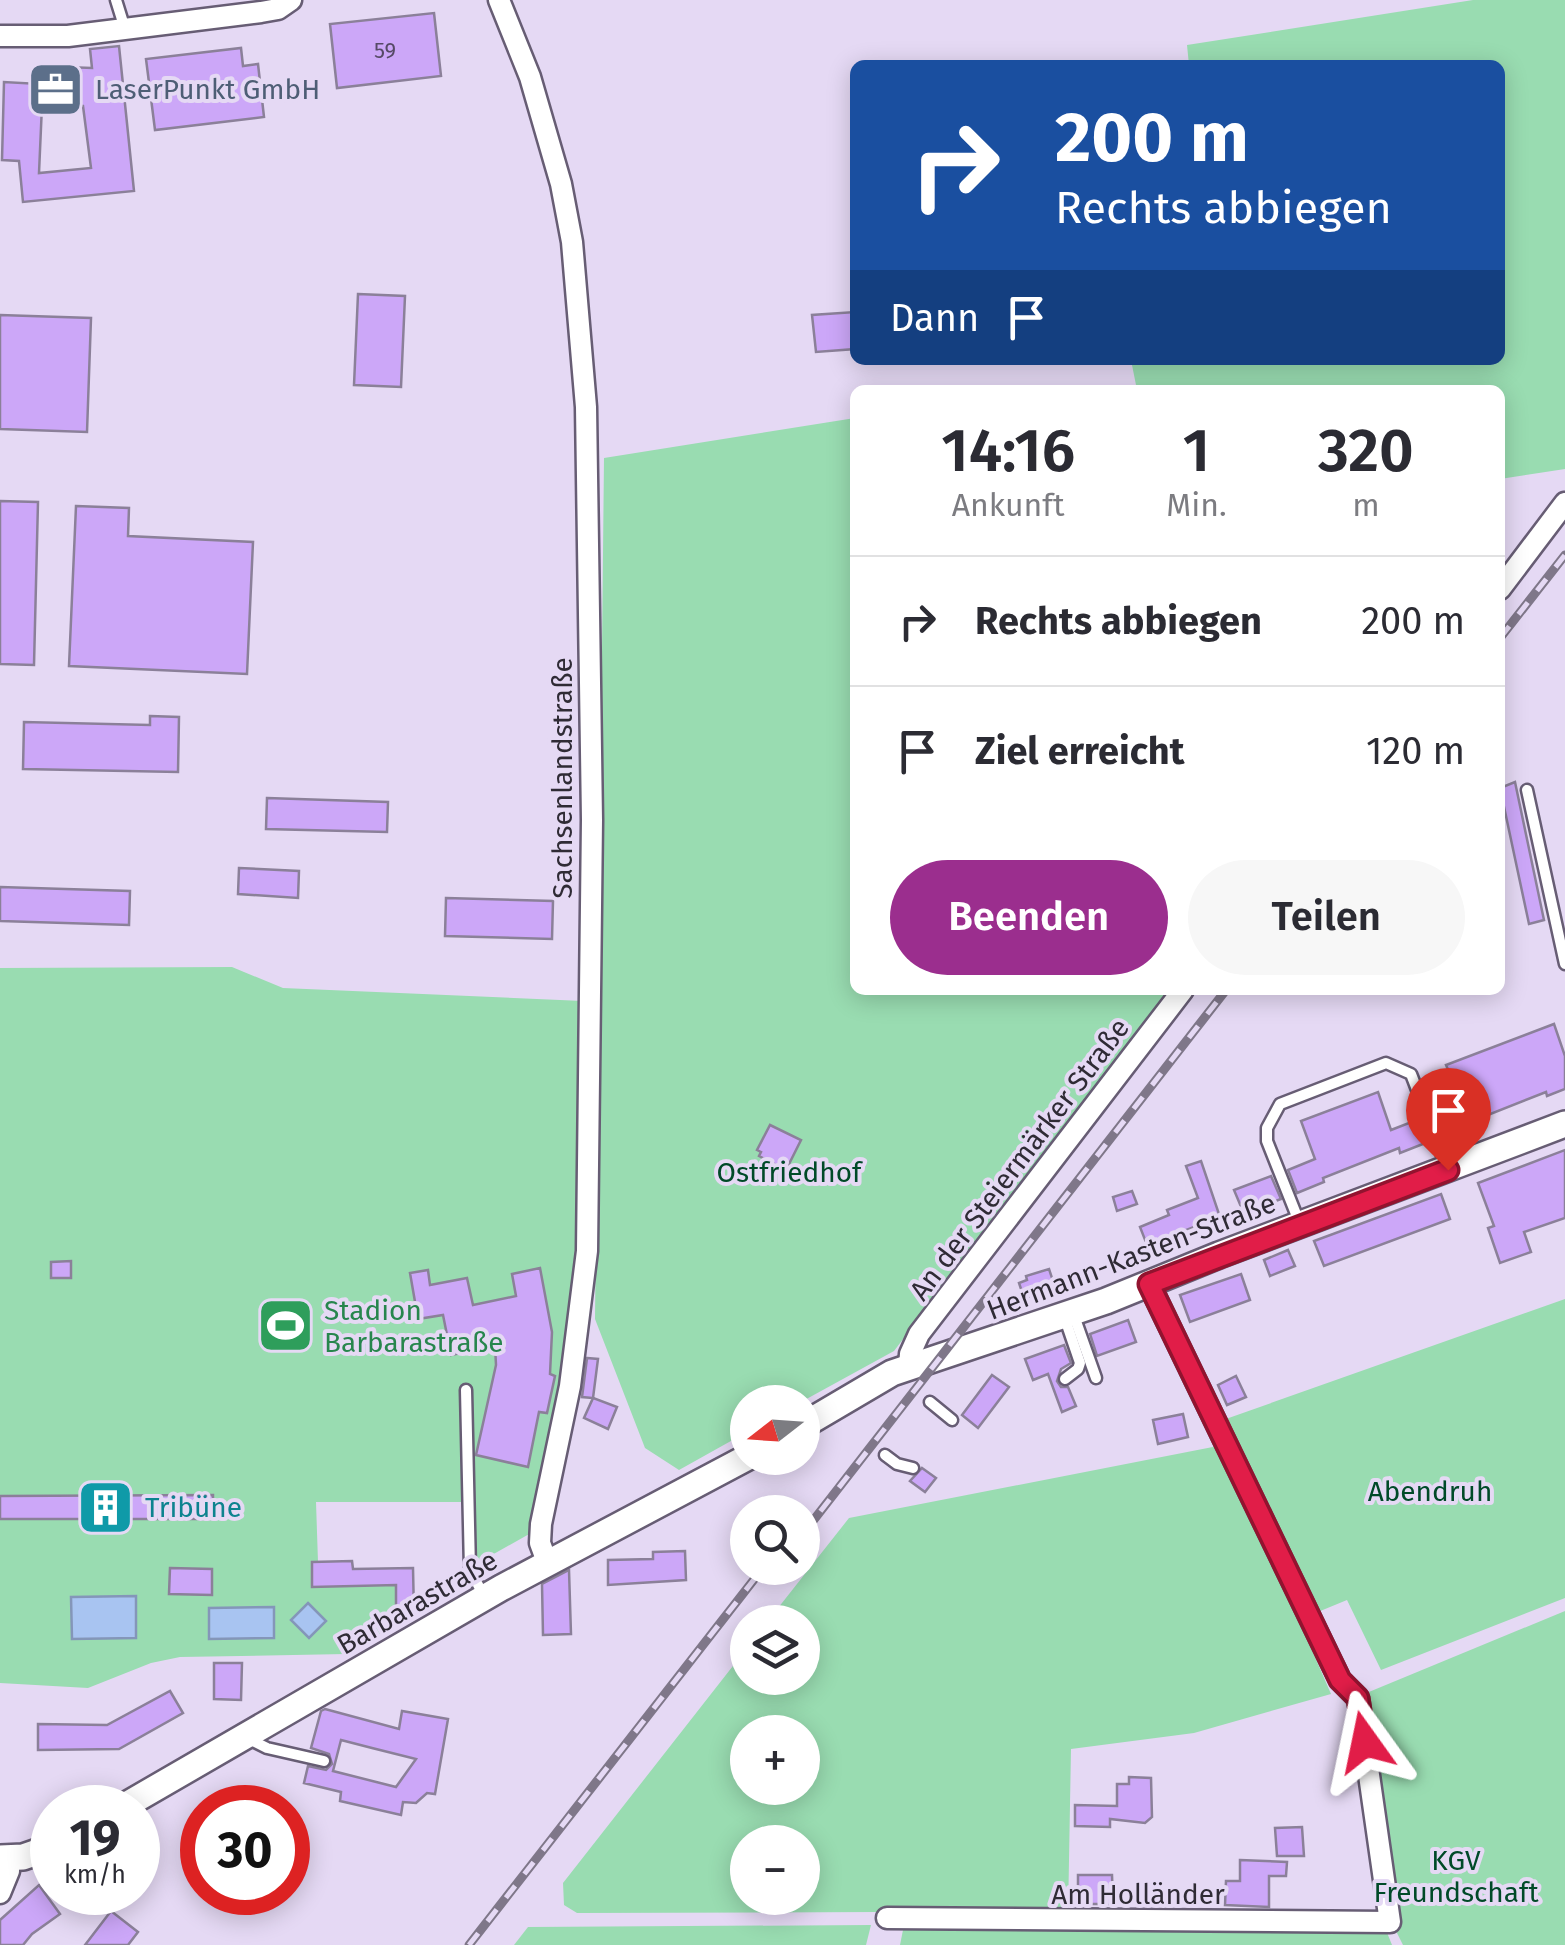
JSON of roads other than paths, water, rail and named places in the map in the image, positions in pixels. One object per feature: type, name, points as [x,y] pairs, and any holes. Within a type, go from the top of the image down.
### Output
[{"type":"street","points":[[0,36],[39,38],[125,29],[261,12],[278,9],[292,0]]},
{"type":"street","name":"Sachsenlandstraße","points":[[499,0],[530,77],[561,184],[572,242],[586,407],[592,820],[587,1251],[570,1386],[541,1524],[540,1543],[547,1562]]},
{"type":"street","points":[[1505,582],[1565,503]]},
{"type":"street","name":"An der Steiermärker Straße","points":[[909,1366],[920,1334],[1179,995]]},
{"type":"street","name":"Hermann-Kasten-Straße","points":[[909,1366],[1069,1315],[1565,1124]]},
{"type":"street","name":"Am Holländer","points":[[887,1918],[1390,1922],[1358,1698],[1340,1680],[1149,1284]]},
{"type":"street","points":[[820,1415],[909,1366]]},
{"type":"street","name":"Barbarastraße","points":[[160,1786],[484,1597],[730,1466]]},
{"type":"street","points":[[0,1893],[9,1872],[4,1858],[30,1852]]},
{"type":"lane","points":[[116,0],[125,29]]},
{"type":"lane","points":[[1527,790],[1565,964]]},
{"type":"lane","points":[[1300,1224],[1267,1141],[1267,1128],[1280,1104],[1386,1063],[1411,1074],[1448,1170]]},
{"type":"lane","points":[[1069,1315],[1096,1378]]},
{"type":"lane","points":[[1065,1379],[1080,1363],[1069,1315]]},
{"type":"lane","points":[[466,1390],[470,1570],[484,1597]]},
{"type":"lane","points":[[930,1402],[952,1420]]},
{"type":"lane","points":[[885,1455],[897,1464],[913,1468]]},
{"type":"lane","points":[[244,1736],[266,1748],[324,1762]]},
{"type":"water","points":[[136,1596],[136,1638],[72,1639],[71,1597]]},
{"type":"water","points":[[308,1603],[326,1621],[309,1638],[291,1620]]},
{"type":"water","points":[[274,1607],[274,1638],[209,1639],[209,1608]]},
{"type":"railway","points":[[1505,632],[1565,555]]},
{"type":"railway","points":[[820,1512],[1222,995]]},
{"type":"railway","points":[[469,1945],[750,1585]]},
{"type":"place","name":"LaserPunkt GmbH","points":[[56,89]]},
{"type":"place","name":"Stadion Barbarastraße","points":[[285,1326]]},
{"type":"place","name":"Tribüne","points":[[106,1507]]},
{"type":"park label","name":"Ostfriedhof","points":[[789,1172]]},
{"type":"park label","name":"Abendruh","points":[[1430,1491]]},
{"type":"park label","name":"KGV Freundschaft","points":[[1456,1876]]}]
